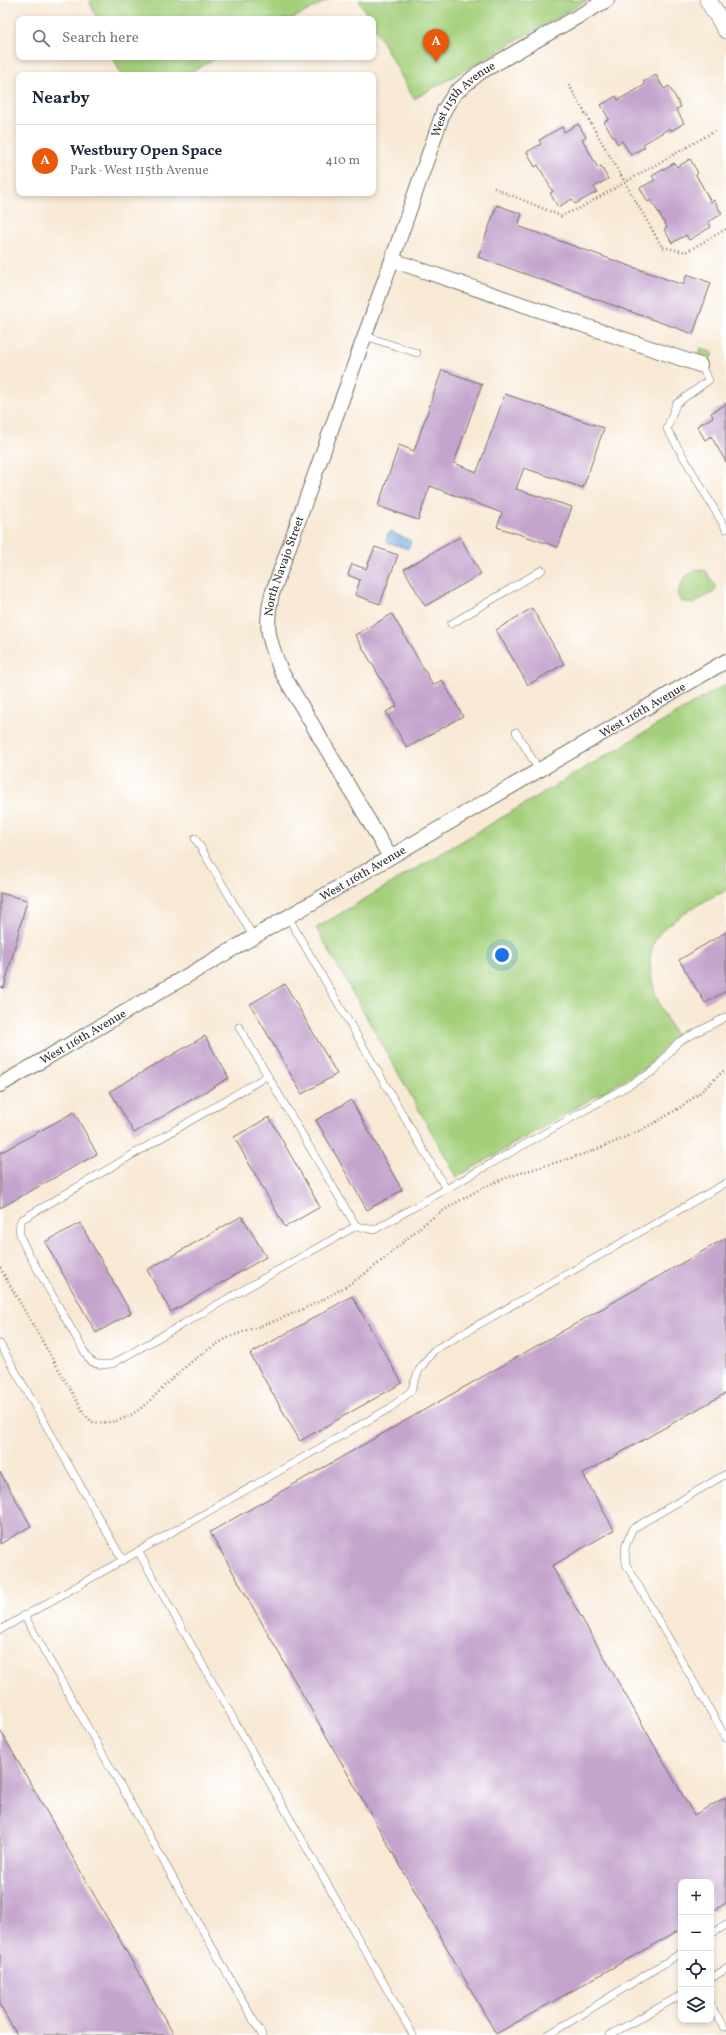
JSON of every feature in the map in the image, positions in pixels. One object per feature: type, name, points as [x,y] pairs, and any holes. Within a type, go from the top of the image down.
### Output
[{"type":"street","name":"West 115th Avenue","points":[[392,260],[434,135],[444,110],[455,93],[478,73],[607,0]]},
{"type":"street","points":[[708,0],[726,30]]},
{"type":"street","name":"North Navajo Street","points":[[390,856],[281,672],[267,629],[267,612],[282,562],[392,260]]},
{"type":"street","points":[[392,260],[700,365]]},
{"type":"street","name":"West 116th Avenue","points":[[0,1085],[726,661]]},
{"type":"lane","points":[[365,336],[416,353]]},
{"type":"lane","points":[[700,365],[709,380],[676,404],[667,428],[726,529]]},
{"type":"lane","points":[[451,624],[542,570]]},
{"type":"lane","points":[[516,732],[539,770]]},
{"type":"lane","points":[[195,838],[253,936]]},
{"type":"lane","points":[[288,917],[446,1188]]},
{"type":"lane","points":[[267,1076],[21,1220],[18,1228],[19,1234],[26,1249],[88,1358],[93,1364],[112,1364],[356,1226],[374,1230],[654,1071],[678,1042],[726,1017]]},
{"type":"lane","points":[[239,1027],[356,1226]]},
{"type":"lane","points":[[0,1630],[122,1559],[390,1408],[411,1391],[419,1370],[434,1350],[726,1183]]},
{"type":"lane","points":[[0,1344],[122,1559]]},
{"type":"lane","points":[[726,1474],[632,1529],[625,1548],[626,1564],[726,1738]]},
{"type":"lane","points":[[138,1551],[413,2035]]},
{"type":"lane","points":[[24,1616],[262,2035]]},
{"type":"lane","points":[[714,1932],[726,1925]]},
{"type":"lane","points":[[548,2035],[678,1955]]},
{"type":"lane","points":[[714,1976],[726,1969]]},
{"type":"lane","points":[[610,2035],[678,1997]]},
{"type":"lane","points":[[714,2011],[724,2027]]},
{"type":"path","points":[[569,85],[662,247],[686,252],[726,228]]},
{"type":"path","points":[[494,188],[561,216],[580,208],[625,183],[714,131]]},
{"type":"path","points":[[0,1268],[85,1415],[92,1422],[112,1422],[125,1418],[142,1409],[172,1378],[210,1349],[230,1338],[303,1309],[349,1284],[380,1263],[424,1224],[473,1193],[520,1172],[605,1146],[635,1132],[674,1110],[696,1095],[726,1068]]},
{"type":"green space","points":[[89,0],[328,0],[298,16],[96,16]]},
{"type":"green space","points":[[359,0],[588,0],[414,99],[376,30],[376,16],[367,16]]},
{"type":"green space","points":[[114,60],[213,60],[191,72],[120,72]]},
{"type":"green space","points":[[701,348],[713,352],[709,364],[697,360]]},
{"type":"green space","points":[[698,569],[706,571],[716,587],[714,592],[693,604],[681,601],[677,594],[684,578]]},
{"type":"green space","points":[[726,684],[726,891],[688,911],[663,930],[657,937],[652,949],[650,961],[651,974],[658,1001],[676,1035],[648,1066],[457,1177],[316,928]]},
{"type":"water","points":[[391,532],[410,540],[411,542],[408,549],[386,542],[388,533]]},
{"type":"building","points":[[656,75],[664,89],[669,86],[681,107],[676,109],[684,123],[671,131],[670,128],[643,144],[645,147],[631,155],[622,141],[618,144],[604,122],[609,119],[601,105],[616,96],[618,100],[645,85],[643,82]]},
{"type":"building","points":[[578,124],[586,137],[582,139],[598,168],[601,166],[608,179],[594,187],[597,192],[575,204],[572,199],[558,207],[550,193],[553,192],[538,165],[535,167],[527,152],[541,144],[539,140],[562,127],[564,132]]},
{"type":"building","points":[[690,159],[698,173],[696,175],[711,202],[714,200],[722,214],[708,222],[711,227],[689,240],[686,235],[672,243],[664,229],[667,227],[651,200],[648,202],[640,188],[655,180],[652,176],[674,163],[677,167]]},
{"type":"building","points":[[497,205],[522,214],[518,226],[683,285],[687,274],[711,283],[693,334],[478,257]]},
{"type":"building","points":[[442,370],[482,384],[454,463],[477,472],[505,394],[604,428],[583,488],[524,468],[516,489],[572,507],[558,547],[497,527],[502,513],[430,486],[418,520],[378,506],[399,445],[414,451]]},
{"type":"building","points":[[726,404],[726,462],[711,436],[705,440],[697,426],[713,417],[711,413]]},
{"type":"building","points":[[460,537],[481,574],[425,606],[404,569]]},
{"type":"building","points":[[375,547],[398,555],[380,604],[355,595],[360,580],[348,575],[352,564],[366,569]]},
{"type":"building","points":[[532,608],[564,664],[528,685],[496,630]]},
{"type":"building","points":[[392,614],[433,685],[442,680],[463,716],[407,748],[386,712],[397,706],[355,635]]},
{"type":"building","points":[[0,893],[27,900],[4,988],[0,987]]},
{"type":"building","points":[[726,932],[726,991],[705,1003],[679,960]]},
{"type":"building","points":[[285,984],[337,1074],[302,1094],[250,1004]]},
{"type":"building","points":[[205,1036],[229,1078],[134,1133],[110,1091]]},
{"type":"building","points":[[351,1100],[402,1190],[367,1210],[316,1120]]},
{"type":"building","points":[[74,1112],[97,1154],[0,1208],[0,1153]]},
{"type":"building","points":[[269,1117],[320,1207],[285,1227],[234,1137]]},
{"type":"building","points":[[242,1216],[266,1257],[171,1312],[147,1270]]},
{"type":"building","points":[[80,1223],[131,1313],[96,1333],[45,1242]]},
{"type":"building","points":[[726,1238],[726,1393],[583,1474],[614,1530],[552,1566],[694,1815],[726,1797],[726,1903],[714,1910],[714,1879],[678,1879],[678,1931],[496,2034],[210,1532]]},
{"type":"building","points":[[352,1296],[402,1383],[300,1441],[250,1354]]},
{"type":"building","points":[[0,1472],[31,1526],[0,1544]]},
{"type":"building","points":[[0,1730],[174,2035],[17,2035],[0,2006]]},
{"type":"place","name":"Westbury Open Space","points":[[436,62]]}]
